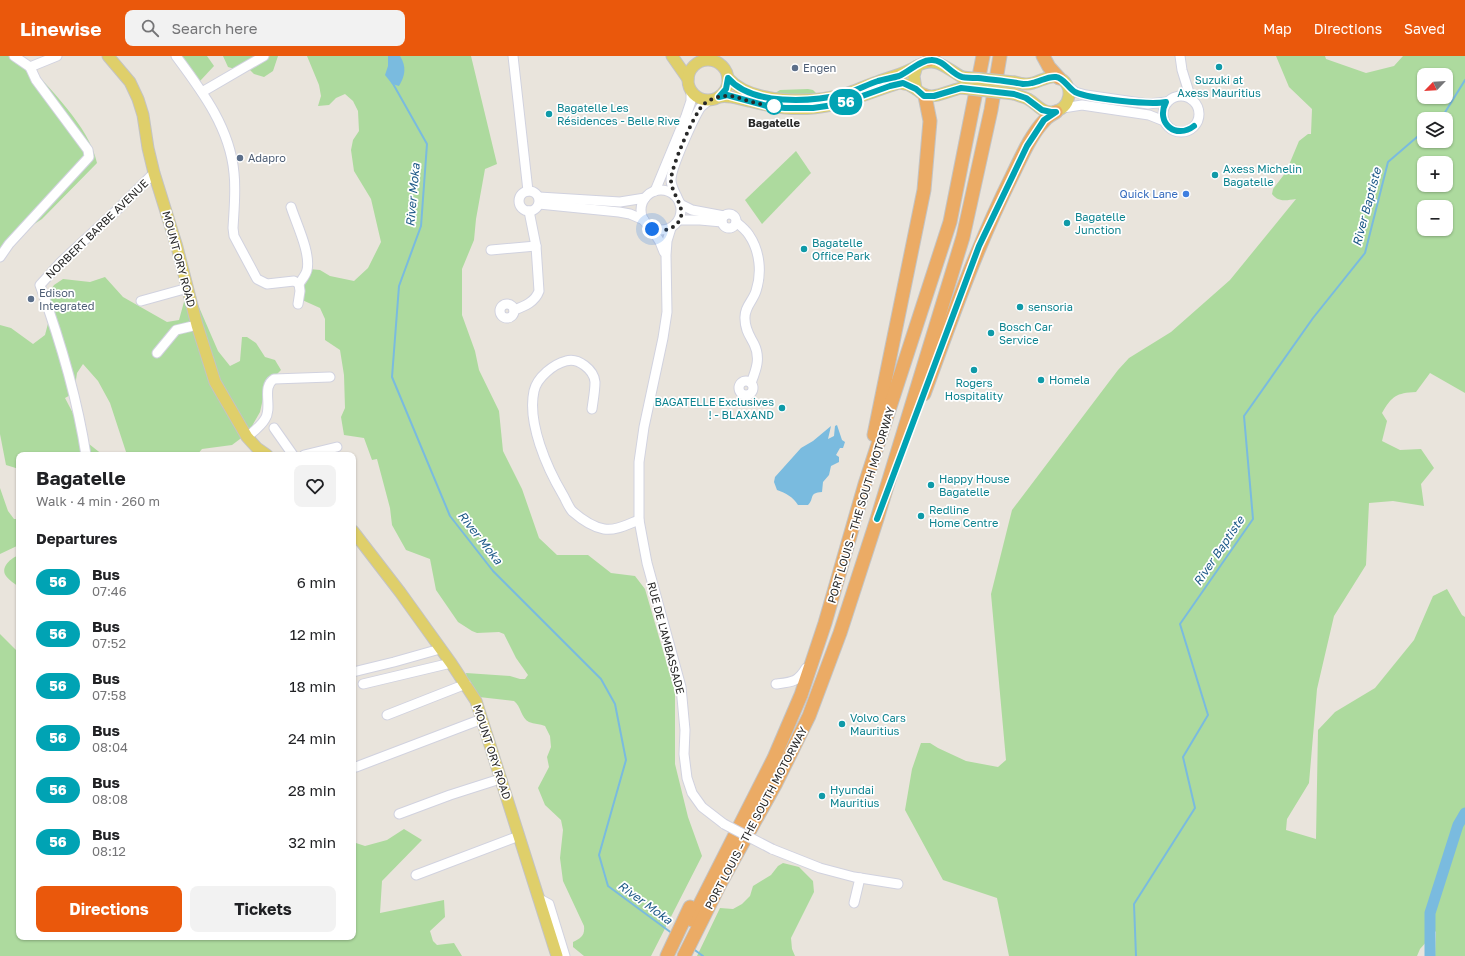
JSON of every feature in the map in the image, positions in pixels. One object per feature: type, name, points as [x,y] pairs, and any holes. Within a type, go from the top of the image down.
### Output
[{"type":"highway","name":"PORT LOUIS – THE SOUTH MOTORWAY","points":[[684,956],[801,695],[825,623],[865,484],[950,222],[984,56]]},
{"type":"highway","name":"PORT LOUIS – THE SOUTH MOTORWAY","points":[[675,956],[718,879],[776,783],[809,716],[840,633],[877,519],[963,237],[991,110],[1000,56]]},
{"type":"highway","points":[[1043,56],[1049,67],[1064,82]]},
{"type":"highway","points":[[865,484],[924,190],[930,121],[920,92]]},
{"type":"highway","points":[[877,519],[979,246],[1027,146],[1044,120],[1060,110]]},
{"type":"highway","points":[[667,956],[718,879]]},
{"type":"highway","points":[[692,956],[718,879]]},
{"type":"main road","name":"MOUNT ORY ROAD","points":[[108,56],[130,82],[144,115],[148,148],[154,172],[215,382],[247,437],[263,452]]},
{"type":"main road","points":[[672,56],[699,98],[714,98],[727,95],[767,106],[797,109],[840,104],[899,83],[903,83],[920,92],[934,96],[961,82],[1015,82],[1023,84],[1032,83],[1050,77],[1064,82],[1070,95],[1069,100],[1060,110],[1051,112],[1042,110],[1026,98],[961,82],[941,62],[931,58],[897,76],[845,94],[809,99],[788,100],[753,94],[740,89],[728,78],[720,64],[710,61],[690,61],[678,56]]},
{"type":"main road","points":[[690,84],[692,69],[700,62]]},
{"type":"main road","points":[[917,66],[914,76],[920,92]]},
{"type":"main road","points":[[714,98],[726,89],[728,78]]},
{"type":"main road","name":"MOUNT ORY ROAD","points":[[356,536],[400,592],[466,684],[476,701],[557,956]]},
{"type":"street","points":[[0,257],[9,244],[90,157],[88,150],[36,80],[30,67],[14,56]]},
{"type":"street","points":[[30,67],[57,56]]},
{"type":"street","points":[[176,56],[211,105],[227,138],[234,173],[232,228],[234,236],[257,279],[267,284],[294,281],[299,284]]},
{"type":"street","points":[[202,92],[264,56]]},
{"type":"street","points":[[513,56],[528,191]]},
{"type":"street","points":[[1166,102],[1163,111],[1164,121],[1168,127],[1178,131],[1188,130],[1194,126],[1198,116],[1197,107],[1191,98],[1182,70],[1180,56]]},
{"type":"street","points":[[1175,96],[1180,85],[1182,70]]},
{"type":"street","points":[[1064,82],[1075,92],[1086,95],[1148,104],[1166,102],[1175,96],[1181,95],[1191,98]]},
{"type":"street","points":[[656,191],[686,116],[690,101],[690,84]]},
{"type":"street","points":[[652,229],[658,230],[671,228],[679,220],[682,210],[672,187],[672,172],[700,108],[714,98]]},
{"type":"street","points":[[1060,110],[1082,105],[1149,115],[1164,121]]},
{"type":"street","name":"NORBERT BARBE AVENUE","points":[[85,452],[78,413],[60,346],[40,285],[61,262],[118,209],[154,172]]},
{"type":"street","points":[[539,200],[535,209],[529,211],[523,208],[520,200],[522,194],[528,191],[534,192],[539,200],[630,214],[644,220],[652,229],[666,255]]},
{"type":"street","points":[[539,200],[620,202],[645,198],[656,191],[667,191],[692,210],[723,219]]},
{"type":"street","points":[[644,220],[641,209],[645,198]]},
{"type":"street","points":[[291,207],[308,262],[307,272],[299,284],[300,291],[298,304]]},
{"type":"street","points":[[514,310],[531,302],[537,296],[539,291],[536,246],[529,211]]},
{"type":"street","points":[[679,220],[723,219],[728,214],[733,214],[736,218],[736,222],[749,234],[755,247],[759,261],[758,280],[756,292],[747,306],[744,318],[748,335],[754,344],[758,356],[757,369],[751,383]]},
{"type":"street","name":"RUE DE L'AMBASSADE","points":[[671,228],[666,241],[667,312],[644,427],[639,462],[639,520],[647,563],[681,687],[685,730],[684,754],[687,778],[692,793],[702,807],[724,824],[772,849],[820,868],[860,878],[898,884]]},
{"type":"street","points":[[491,250],[536,246]]},
{"type":"street","points":[[141,301],[188,288]]},
{"type":"street","points":[[157,353],[176,330],[197,324]]},
{"type":"street","points":[[592,409],[595,381],[590,369],[582,363],[568,360],[558,364],[548,371],[538,383],[534,391],[533,411],[540,448],[557,486],[572,510],[588,522],[604,529],[618,528],[639,520]]},
{"type":"street","points":[[247,437],[266,419],[268,389],[274,378],[330,377]]},
{"type":"street","points":[[274,428],[291,452]]},
{"type":"street","points":[[316,452],[337,447]]},
{"type":"street","points":[[776,684],[791,682],[800,677],[809,662],[825,623]]},
{"type":"street","points":[[356,671],[440,649]]},
{"type":"street","points":[[363,684],[451,663]]},
{"type":"street","points":[[386,715],[466,684]]},
{"type":"street","points":[[356,768],[482,719]]},
{"type":"street","points":[[399,814],[450,795],[500,779]]},
{"type":"street","points":[[416,875],[519,836]]},
{"type":"street","points":[[854,903],[860,878]]},
{"type":"street","points":[[538,898],[549,904],[565,956]]},
{"type":"green space","points":[[0,56],[19,56],[44,82],[77,121],[93,149],[97,163],[42,219],[7,242],[0,252]]},
{"type":"green space","points":[[179,56],[207,56],[214,66],[200,81]]},
{"type":"green space","points":[[223,56],[278,56],[273,71],[264,77],[254,74],[247,67],[238,70],[228,67]]},
{"type":"green space","points":[[307,56],[471,56],[497,164],[485,169],[476,219],[474,240],[462,269],[462,315],[475,351],[479,370],[499,411],[503,451],[522,489],[539,538],[557,555],[588,555],[611,573],[635,576],[645,589],[675,692],[675,764],[688,817],[702,856],[651,956],[584,956],[573,947],[573,942],[580,938],[583,934],[584,926],[563,881],[560,858],[563,830],[561,820],[545,805],[538,788],[549,767],[547,757],[551,747],[550,736],[545,726],[531,723],[526,720],[514,701],[479,697],[467,678],[466,673],[510,676],[520,679],[525,679],[528,675],[516,658],[504,634],[499,632],[477,633],[458,622],[436,590],[430,559],[406,550],[392,525],[390,508],[377,459],[372,460],[364,438],[344,435],[341,417],[345,408],[344,375],[340,350],[325,340],[325,319],[320,308],[300,299],[301,289],[309,269],[320,270],[330,276],[354,281],[368,268],[381,242],[371,199],[354,171],[351,150],[353,140],[359,131],[358,111],[353,101],[345,94],[336,98],[329,105],[318,106],[321,96],[319,85]]},
{"type":"green space","points":[[1276,56],[1325,56],[1326,59],[1366,73],[1394,66],[1403,56],[1465,56],[1465,393],[1430,373],[1416,392],[1404,393],[1395,396],[1382,413],[1387,421],[1382,441],[1400,450],[1421,449],[1434,468],[1421,484],[1424,506],[1393,501],[1369,503],[1366,565],[1334,616],[1317,689],[1309,783],[1287,819],[1286,830],[1316,839],[1318,730],[1335,712],[1375,688],[1414,640],[1433,596],[1447,589],[1462,615],[1465,617],[1465,956],[1435,956],[1436,931],[1420,949],[1417,956],[1009,956],[997,898],[943,880],[905,810],[912,769],[921,743],[930,743],[966,761],[998,767],[1006,760],[991,594],[1012,510],[1118,370],[1129,358],[1171,332],[1230,280],[1296,199],[1280,200],[1272,194],[1273,189],[1286,172],[1299,141],[1308,134],[1311,134],[1312,109],[1289,87]]},
{"type":"green space","points":[[780,90],[813,90],[816,93],[815,95],[772,95]]},
{"type":"green space","points":[[796,151],[811,173],[762,224],[745,200]]},
{"type":"green space","points":[[105,277],[123,297],[167,322],[179,320],[187,291],[192,291],[218,351],[230,366],[240,361],[242,337],[247,337],[256,343],[265,357],[275,360],[281,370],[266,385],[260,412],[248,433],[232,445],[202,449],[200,452],[126,452],[110,403],[98,381],[83,364],[77,373],[74,393],[65,398],[89,444],[99,452],[16,452],[16,468],[6,465],[0,434],[0,325],[11,328],[33,344],[45,335],[51,312],[48,295],[54,285],[63,279],[90,282]]},
{"type":"green space","points":[[0,488],[8,511],[14,519],[16,519],[16,546],[0,554]]},
{"type":"green space","points":[[16,556],[16,585],[6,576],[4,569],[7,563]]},
{"type":"green space","points":[[0,634],[16,650],[16,940],[356,940],[356,843],[365,846],[387,840],[404,829],[422,840],[382,881],[380,913],[444,900],[445,917],[430,931],[433,941],[437,945],[454,943],[462,956],[0,956]]},
{"type":"green space","points":[[783,863],[799,867],[813,881],[814,892],[791,938],[792,949],[795,956],[697,956],[720,908],[733,909],[742,904],[750,896],[753,886],[771,875],[778,866]]},
{"type":"water","points":[[388,56],[400,56],[404,64],[404,75],[399,86],[392,84],[385,75],[388,66]]},
{"type":"water","points":[[837,425],[842,440],[845,442],[843,448],[840,448],[836,455],[839,457],[839,462],[831,466],[829,475],[823,482],[822,492],[815,493],[808,505],[798,505],[789,496],[777,490],[774,482],[775,477],[801,448],[813,441],[831,426],[828,439],[834,436],[835,426]]},
{"type":"waterway","name":"River Baptiste","points":[[1445,112],[1465,80]]},
{"type":"waterway","name":"River Moka","points":[[392,82],[427,144],[421,226],[399,286],[392,377],[450,516],[493,571],[601,679],[615,704],[626,760],[599,855],[608,886],[673,934]]},
{"type":"waterway","name":"River Baptiste","points":[[1136,956],[1134,904],[1195,808],[1183,757],[1208,715],[1180,624],[1253,519],[1244,416],[1313,318],[1365,253],[1388,162],[1417,137]]},
{"type":"waterway","points":[[1430,956],[1430,913],[1458,825],[1465,813]]},
{"type":"waterway","name":"River Moka","points":[[692,948],[703,956]]},
{"type":"bus line","name":"56","points":[[877,519],[979,246],[1027,146],[1044,120],[1056,112],[1046,112],[1026,98],[1014,94],[961,88],[949,90],[934,96],[924,96],[916,89],[903,83],[899,83],[840,104],[813,108],[785,108],[767,106],[727,95],[719,97],[726,89],[728,78],[740,89],[753,94],[788,100],[809,99],[845,94],[897,76],[926,61],[936,60],[962,77],[1023,84],[1032,83],[1055,76],[1063,80],[1075,92],[1086,95],[1148,104],[1166,102],[1163,116],[1168,127],[1173,130],[1183,131],[1194,126]]},
{"type":"place","name":"Suzuki at Axess Mauritius","points":[[1219,67]]},
{"type":"place","name":"Engen","points":[[795,68]]},
{"type":"place","name":"Bagatelle","points":[[774,106]]},
{"type":"place","name":"Bagatelle Les Résidences - Belle Rive","points":[[549,114]]},
{"type":"place","name":"Adapro","points":[[240,158]]},
{"type":"place","name":"Axess Michelin Bagatelle","points":[[1215,175]]},
{"type":"place","name":"Quick Lane","points":[[1186,194]]},
{"type":"place","name":"Bagatelle Junction","points":[[1067,223]]},
{"type":"place","name":"Bagatelle Office Park","points":[[804,249]]},
{"type":"place","name":"Edison Integrated","points":[[31,299]]},
{"type":"place","name":"sensoria","points":[[1020,307]]},
{"type":"place","name":"Bosch Car Service","points":[[991,333]]},
{"type":"place","name":"Rogers Hospitality","points":[[974,370]]},
{"type":"place","name":"Homela","points":[[1041,380]]},
{"type":"place","name":"BAGATELLE Exclusives ! - BLAXAND","points":[[782,408]]},
{"type":"place","name":"Happy House Bagatelle","points":[[931,485]]},
{"type":"place","name":"Redline Home Centre","points":[[921,516]]},
{"type":"place","name":"Volvo Cars Mauritius","points":[[842,724]]},
{"type":"place","name":"Hyundai Mauritius","points":[[822,796]]},
{"type":"route","points":[[652,229],[665,230],[676,225],[679,220],[682,210],[672,187],[672,172],[688,133],[704,103],[727,95],[776,107],[774,106]]}]
